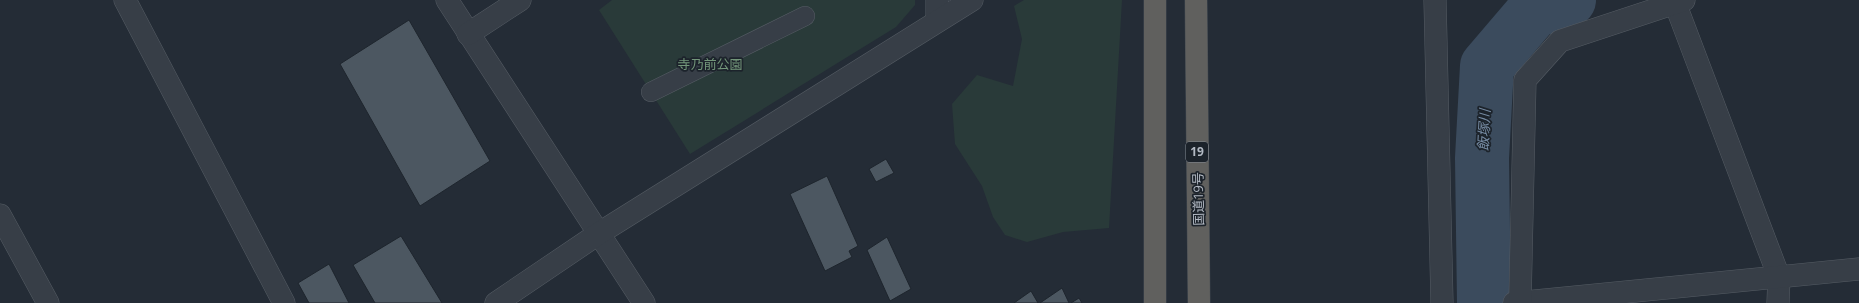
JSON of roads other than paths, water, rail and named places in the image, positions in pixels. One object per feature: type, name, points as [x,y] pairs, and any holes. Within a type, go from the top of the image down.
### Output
[{"type":"highway","points":[[1155,0],[1155,303]]},
{"type":"highway","name":"国道19号","points":[[1196,0],[1199,303]]},
{"type":"street","points":[[124,0],[284,303]]},
{"type":"street","points":[[446,0],[644,303]]},
{"type":"street","points":[[468,34],[520,0]]},
{"type":"street","points":[[496,303],[937,10],[972,0]]},
{"type":"street","points":[[1440,2],[1442,303]]},
{"type":"street","points":[[1520,303],[1524,80],[1560,41],[1679,2],[1779,277],[1778,303]]},
{"type":"street","points":[[651,92],[805,16]]},
{"type":"street","points":[[0,215],[48,303]]},
{"type":"street","points":[[1514,303],[1859,269]]},
{"type":"waterway","name":"飯塚川","points":[[1484,303],[1482,158],[1487,66],[1534,11],[1569,0]]},
{"type":"park label","name":"寺乃前公園","points":[[710,64]]}]
